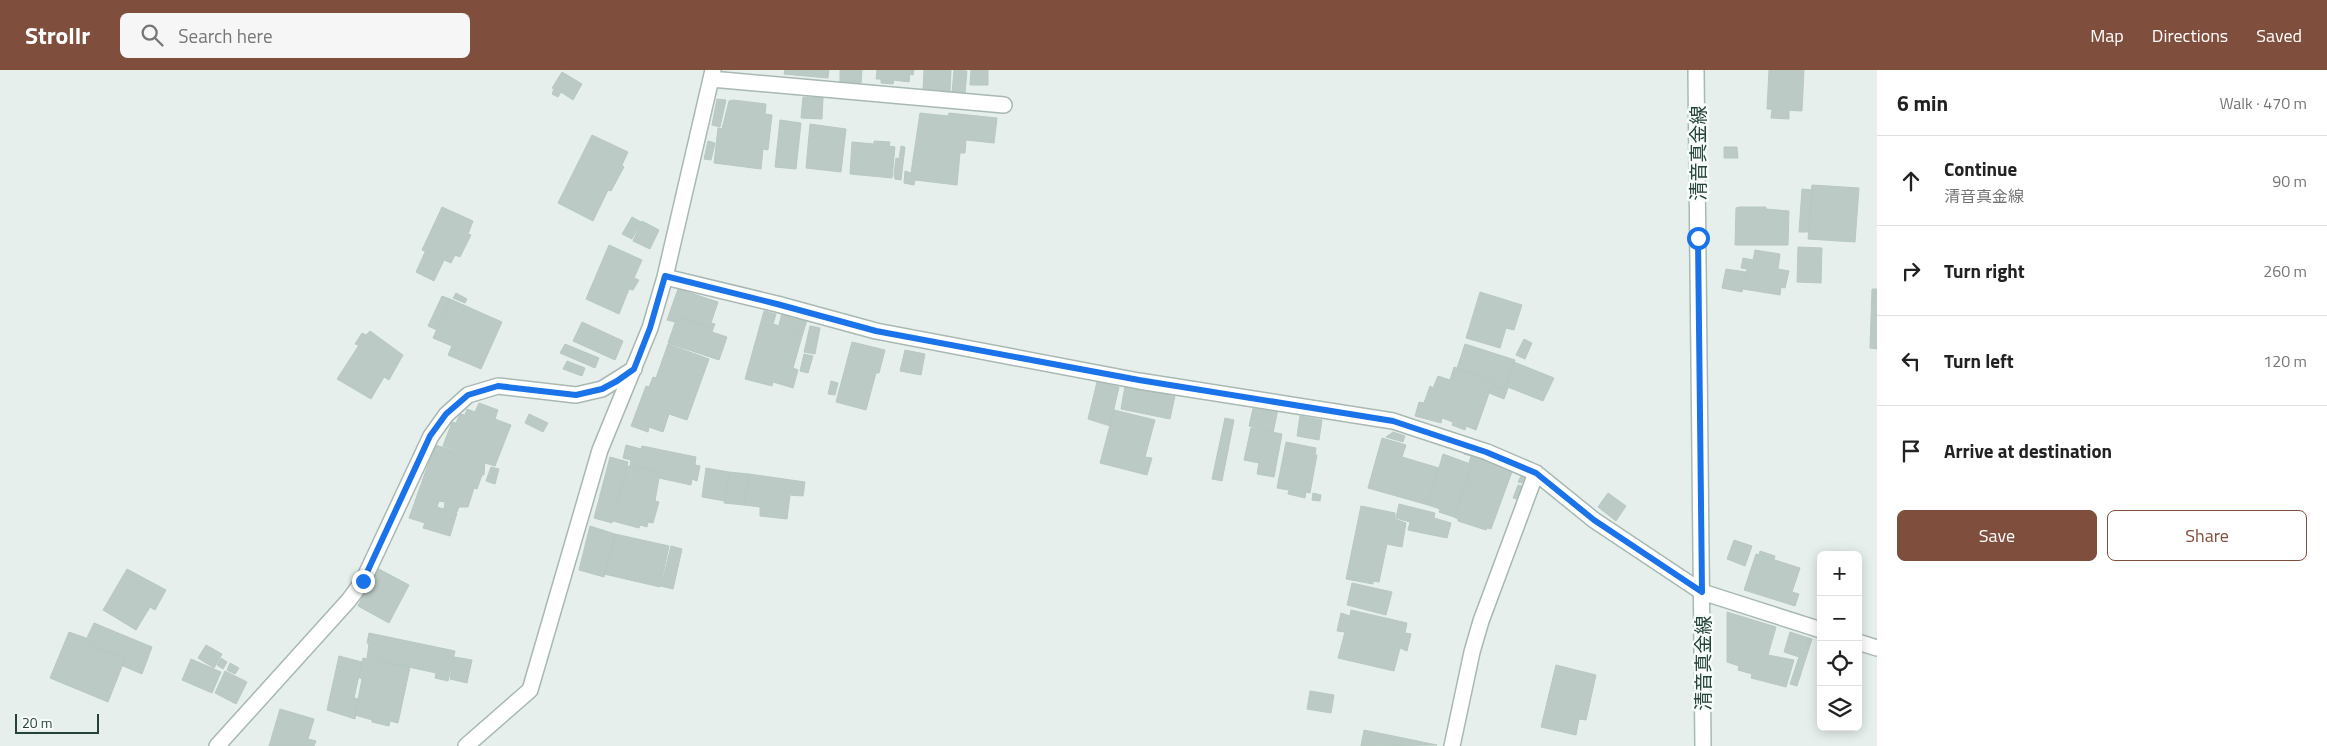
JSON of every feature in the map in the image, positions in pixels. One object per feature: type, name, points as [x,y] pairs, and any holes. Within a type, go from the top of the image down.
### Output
[{"type":"street","name":"清音真金線","points":[[1696,70],[1703,746]]},
{"type":"street","points":[[466,746],[530,690],[600,450],[650,328],[665,276],[712,74],[1004,105]]},
{"type":"street","points":[[665,276],[876,331],[1139,380],[1393,421],[1486,452],[1536,473],[1594,520],[1702,592],[1817,629]]},
{"type":"street","points":[[217,746],[349,600],[363,581],[430,436],[446,414],[468,395],[498,386],[576,395],[602,389],[634,369]]},
{"type":"street","points":[[1452,746],[1472,652],[1481,621],[1536,473]]},
{"type":"street","points":[[1862,643],[1877,648]]},
{"type":"building","points":[[785,70],[829,70],[828,78],[784,74]]},
{"type":"building","points":[[840,70],[862,70],[861,83],[840,82]]},
{"type":"building","points":[[877,70],[914,70],[913,75],[910,74],[909,82],[894,80],[893,84],[881,83],[881,79],[876,79]]},
{"type":"building","points":[[924,70],[951,70],[950,91],[923,89]]},
{"type":"building","points":[[954,70],[967,71],[965,93],[952,92]]},
{"type":"building","points":[[971,70],[988,70],[988,85],[970,85]]},
{"type":"building","points":[[1769,70],[1804,70],[1802,111],[1767,109]]},
{"type":"building","points":[[562,72],[582,84],[573,100],[561,92],[558,97],[552,94],[554,89],[552,88]]},
{"type":"building","points":[[803,97],[823,98],[822,119],[801,118]]},
{"type":"building","points":[[717,99],[726,100],[720,127],[712,125]]},
{"type":"building","points":[[729,101],[766,104],[765,114],[772,115],[768,150],[763,149],[761,169],[714,163],[718,128],[722,129]]},
{"type":"building","points":[[1772,110],[1789,111],[1789,119],[1771,118]]},
{"type":"building","points":[[920,113],[948,116],[949,113],[997,118],[994,143],[966,140],[965,153],[960,153],[957,185],[915,180],[914,185],[904,183],[905,171],[911,173]]},
{"type":"building","points":[[780,120],[801,123],[796,169],[775,167]]},
{"type":"building","points":[[810,124],[846,129],[841,172],[806,168]]},
{"type":"building","points":[[592,135],[628,152],[622,165],[624,167],[611,191],[608,190],[593,221],[558,203]]},
{"type":"building","points":[[708,141],[715,143],[711,160],[704,159]]},
{"type":"building","points":[[874,141],[890,142],[889,146],[895,147],[892,178],[850,174],[852,142],[874,144]]},
{"type":"building","points":[[901,146],[905,147],[901,180],[895,179],[894,175],[896,158],[899,159]]},
{"type":"building","points":[[1724,147],[1737,147],[1738,158],[1724,158]]},
{"type":"building","points":[[1812,185],[1859,188],[1855,242],[1808,239]]},
{"type":"building","points":[[1802,189],[1812,190],[1809,232],[1799,232]]},
{"type":"building","points":[[442,207],[473,221],[468,234],[471,235],[460,257],[455,255],[451,263],[422,250]]},
{"type":"building","points":[[1766,207],[1766,209],[1789,211],[1788,245],[1735,245],[1736,208]]},
{"type":"building","points":[[632,217],[641,222],[632,239],[622,234]]},
{"type":"building","points":[[642,221],[659,230],[650,249],[633,241]]},
{"type":"building","points":[[609,245],[642,260],[634,278],[639,280],[633,290],[629,289],[619,314],[586,299]]},
{"type":"building","points":[[1798,247],[1822,248],[1821,283],[1797,282]]},
{"type":"building","points":[[1755,250],[1780,254],[1778,269],[1789,271],[1785,288],[1781,287],[1780,295],[1743,289],[1747,269],[1741,268],[1743,258],[1753,260]]},
{"type":"building","points":[[425,252],[444,260],[434,281],[416,272]]},
{"type":"building","points":[[1726,269],[1746,272],[1742,292],[1722,288]]},
{"type":"building","points":[[678,289],[718,302],[711,323],[715,324],[713,329],[677,317],[675,322],[667,320]]},
{"type":"building","points":[[1872,289],[1877,289],[1877,349],[1870,348]]},
{"type":"building","points":[[1480,292],[1522,305],[1514,330],[1506,328],[1500,348],[1466,338]]},
{"type":"building","points":[[456,293],[467,299],[465,303],[453,298]]},
{"type":"building","points":[[442,296],[450,299],[437,330],[428,326]]},
{"type":"building","points":[[450,299],[502,322],[481,369],[448,355],[452,346],[433,338]]},
{"type":"building","points":[[764,311],[776,314],[773,324],[803,333],[793,368],[798,370],[793,388],[773,382],[772,386],[745,379]]},
{"type":"building","points":[[782,313],[807,320],[803,333],[779,325]]},
{"type":"building","points":[[677,317],[713,329],[712,332],[727,337],[719,360],[668,343]]},
{"type":"building","points":[[582,322],[623,341],[615,360],[573,341]]},
{"type":"building","points":[[810,326],[820,328],[815,354],[804,352]]},
{"type":"building","points":[[370,331],[403,355],[389,380],[384,377],[371,399],[337,379],[359,345],[355,344],[362,333],[366,335]]},
{"type":"building","points":[[1524,339],[1532,343],[1525,359],[1516,355]]},
{"type":"building","points":[[852,342],[885,350],[879,373],[876,373],[866,410],[836,402]]},
{"type":"building","points":[[565,344],[599,358],[595,368],[560,353]]},
{"type":"building","points":[[668,344],[709,359],[687,420],[669,414],[663,432],[649,427],[648,432],[631,426],[646,386],[649,387],[653,377],[656,378]]},
{"type":"building","points":[[1465,344],[1515,360],[1504,389],[1492,385],[1493,382],[1457,368]]},
{"type":"building","points":[[905,350],[925,354],[921,375],[900,371]]},
{"type":"building","points":[[804,354],[813,356],[808,373],[800,371]]},
{"type":"building","points":[[567,361],[585,368],[582,376],[563,369]]},
{"type":"building","points":[[1514,362],[1554,378],[1543,401],[1505,386]]},
{"type":"building","points":[[1454,367],[1493,382],[1476,430],[1466,426],[1465,430],[1452,425],[1453,422],[1442,418],[1441,423],[1415,416],[1419,402],[1424,403],[1430,386],[1433,388],[1438,376],[1450,380]]},
{"type":"building","points":[[831,381],[838,383],[835,395],[828,394]]},
{"type":"building","points":[[1097,382],[1119,387],[1110,426],[1088,419]]},
{"type":"building","points":[[1492,385],[1504,389],[1505,386],[1508,388],[1504,399],[1489,393]]},
{"type":"building","points":[[1125,386],[1175,396],[1170,419],[1121,409]]},
{"type":"building","points":[[479,403],[498,410],[495,419],[511,425],[495,466],[485,463],[486,459],[443,446],[452,422],[456,423],[460,414],[465,415],[467,409],[475,412]]},
{"type":"building","points":[[1254,404],[1278,409],[1273,433],[1249,426]]},
{"type":"building","points":[[1114,410],[1155,420],[1145,457],[1152,458],[1147,475],[1100,463]]},
{"type":"building","points":[[529,414],[548,423],[543,432],[525,423]]},
{"type":"building","points":[[1300,416],[1322,420],[1319,440],[1297,436]]},
{"type":"building","points":[[1225,418],[1234,420],[1222,481],[1212,479]]},
{"type":"building","points":[[1251,428],[1282,434],[1274,477],[1257,474],[1259,463],[1244,460]]},
{"type":"building","points":[[1393,432],[1405,436],[1403,442],[1386,437]]},
{"type":"building","points":[[1382,438],[1406,445],[1402,457],[1439,468],[1428,505],[1368,488]]},
{"type":"building","points":[[1286,442],[1316,448],[1315,455],[1317,455],[1310,493],[1306,492],[1305,498],[1288,494],[1289,490],[1277,488]]},
{"type":"building","points":[[435,445],[485,459],[484,475],[482,475],[477,489],[474,488],[468,507],[459,507],[457,512],[444,509],[445,502],[439,501],[437,507],[457,513],[450,536],[423,528],[425,523],[409,518]]},
{"type":"building","points":[[626,445],[641,449],[642,446],[696,457],[695,465],[700,466],[697,481],[692,479],[691,485],[659,478],[661,472],[630,466],[631,460],[623,458]]},
{"type":"building","points":[[1466,448],[1513,469],[1491,529],[1487,528],[1486,530],[1458,521],[1454,517],[1473,465],[1469,463],[1471,456],[1464,454]]},
{"type":"building","points":[[1443,454],[1473,465],[1454,517],[1439,512],[1440,509],[1428,505]]},
{"type":"building","points":[[610,457],[628,462],[612,523],[594,518]]},
{"type":"building","points":[[627,466],[660,472],[655,501],[659,502],[653,523],[648,522],[647,527],[640,525],[639,528],[613,521]]},
{"type":"building","points":[[491,467],[499,469],[495,484],[486,481]]},
{"type":"building","points":[[706,468],[729,472],[725,501],[702,497]]},
{"type":"building","points":[[729,472],[749,474],[744,505],[724,503]]},
{"type":"building","points":[[749,474],[805,482],[803,496],[790,495],[787,519],[760,516],[760,507],[744,505]]},
{"type":"building","points":[[1521,476],[1525,477],[1522,483],[1518,482]]},
{"type":"building","points":[[1518,485],[1522,486],[1516,499],[1513,498]]},
{"type":"building","points":[[1313,493],[1321,495],[1320,501],[1312,500]]},
{"type":"building","points":[[1608,493],[1626,506],[1616,521],[1598,507]]},
{"type":"building","points":[[1399,504],[1435,513],[1434,518],[1451,523],[1447,538],[1408,530],[1410,522],[1396,518]]},
{"type":"building","points":[[1361,506],[1395,513],[1395,519],[1406,523],[1402,547],[1387,544],[1379,582],[1373,581],[1373,584],[1346,579]]},
{"type":"building","points":[[590,526],[615,534],[604,577],[579,570]]},
{"type":"building","points":[[615,534],[669,546],[660,587],[604,574]]},
{"type":"building","points":[[1734,540],[1752,546],[1745,566],[1727,559]]},
{"type":"building","points":[[671,546],[682,549],[673,589],[661,586]]},
{"type":"building","points":[[1760,551],[1775,556],[1774,560],[1759,555]]},
{"type":"building","points":[[1756,554],[1800,568],[1792,592],[1799,594],[1795,606],[1744,590]]},
{"type":"building","points":[[377,568],[409,585],[389,623],[358,606]]},
{"type":"building","points":[[127,569],[166,590],[155,610],[150,607],[136,630],[103,610]]},
{"type":"building","points":[[1352,583],[1392,592],[1386,615],[1347,605]]},
{"type":"building","points":[[1351,610],[1407,623],[1405,633],[1411,634],[1407,651],[1400,648],[1394,671],[1338,658],[1345,632],[1337,631],[1341,613],[1350,616]]},
{"type":"building","points":[[1727,612],[1776,627],[1768,655],[1794,660],[1786,687],[1751,678],[1752,674],[1738,670],[1739,666],[1727,662]]},
{"type":"building","points":[[94,623],[152,647],[142,674],[123,666],[125,659],[85,642]]},
{"type":"building","points":[[69,632],[86,638],[85,642],[125,659],[108,702],[50,678]]},
{"type":"building","points":[[1790,632],[1812,639],[1797,686],[1790,684],[1799,657],[1784,652]]},
{"type":"building","points":[[369,633],[455,651],[448,681],[435,678],[436,673],[367,658]]},
{"type":"building","points":[[206,645],[222,654],[214,668],[198,658]]},
{"type":"building","points":[[339,656],[362,662],[354,698],[359,699],[355,719],[327,710]]},
{"type":"building","points":[[454,657],[472,660],[467,683],[450,679]]},
{"type":"building","points":[[221,658],[227,662],[223,669],[217,665]]},
{"type":"building","points":[[363,658],[410,667],[398,723],[390,721],[389,726],[355,715],[362,679],[358,677]]},
{"type":"building","points":[[191,659],[221,672],[212,693],[182,680]]},
{"type":"building","points":[[230,663],[239,668],[235,674],[227,670]]},
{"type":"building","points":[[1556,665],[1596,675],[1586,720],[1579,719],[1576,735],[1541,727]]},
{"type":"building","points":[[225,671],[247,682],[236,704],[215,693]]},
{"type":"building","points":[[1310,691],[1334,695],[1331,713],[1307,709]]},
{"type":"building","points":[[280,709],[314,719],[308,739],[316,741],[314,746],[269,746]]},
{"type":"building","points":[[1364,730],[1437,745],[1361,746]]},
{"type":"route","points":[[363,581],[430,436],[446,414],[468,395],[498,386],[576,395],[602,389],[617,381],[634,369],[650,328],[665,276],[876,331],[1139,380],[1393,421],[1486,452],[1536,473],[1594,520],[1702,592],[1698,238]]}]
